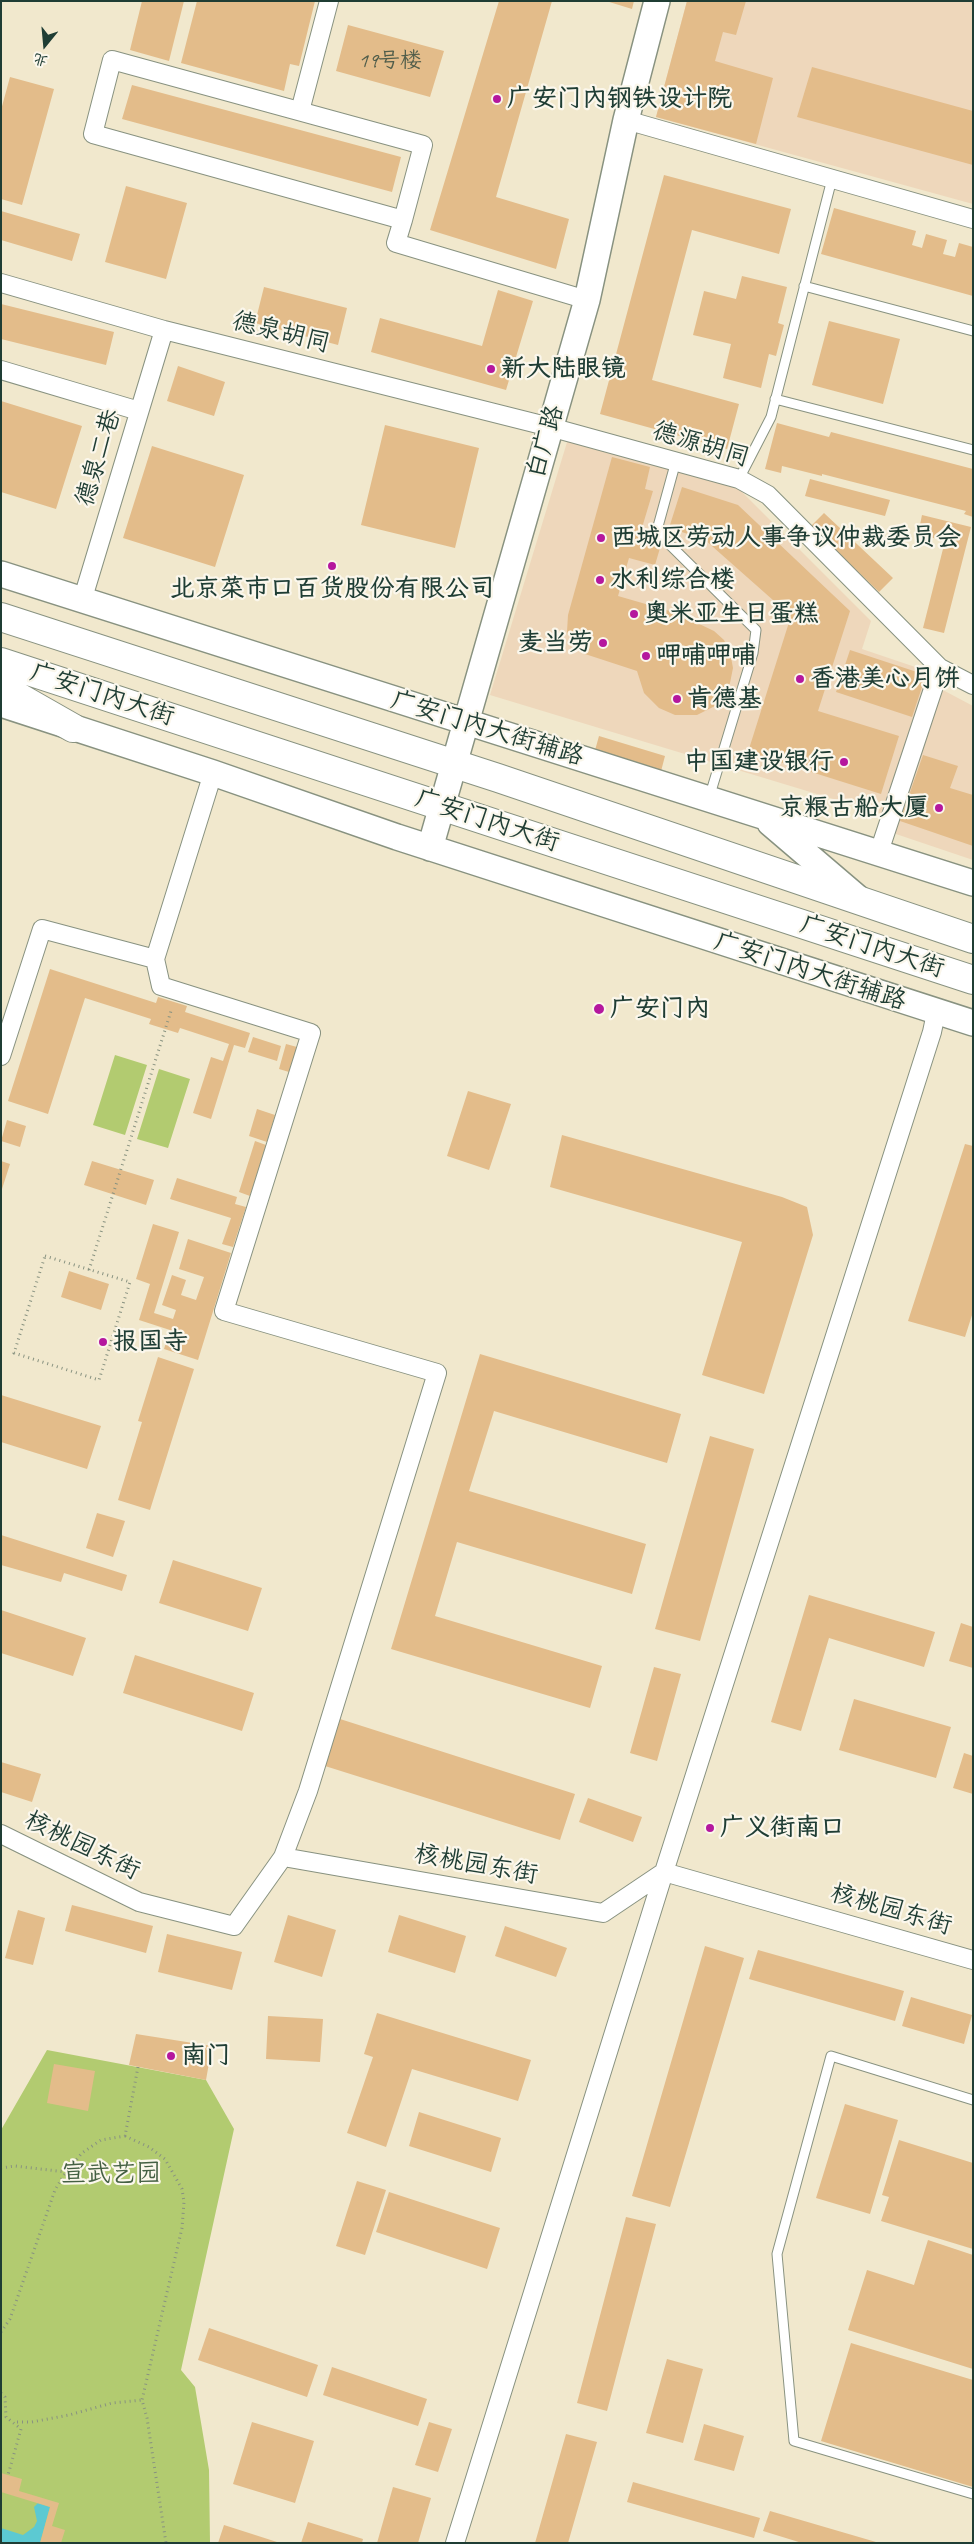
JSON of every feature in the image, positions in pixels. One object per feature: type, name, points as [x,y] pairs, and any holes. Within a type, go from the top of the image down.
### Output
[{"type":"main road","name":"广安门内大街","points":[[1,617],[452,764],[973,939]]},
{"type":"main road","name":"广安门内大街","points":[[1,662],[973,980]]},
{"type":"main road","points":[[1,687],[73,728]]},
{"type":"main road","points":[[892,912],[973,918]]},
{"type":"main road","points":[[882,951],[973,999]]},
{"type":"street","points":[[300,111],[329,1]]},
{"type":"street","name":"白广路","points":[[430,848],[464,722],[587,300],[626,120],[657,1]]},
{"type":"street","points":[[403,220],[93,134],[112,60],[423,145],[403,220],[396,243],[587,300]]},
{"type":"street","points":[[626,120],[973,219]]},
{"type":"street","name":"德泉胡同","points":[[1,284],[164,330],[550,427]]},
{"type":"street","name":"德泉二巷","points":[[82,601],[164,330]]},
{"type":"street","points":[[1,370],[139,411]]},
{"type":"street","name":"德源胡同","points":[[550,427],[739,479],[768,496],[940,668],[973,685]]},
{"type":"street","name":"广安门内大街辅路","points":[[1,574],[973,883]]},
{"type":"street","points":[[879,852],[940,668]]},
{"type":"street","name":"广安门内大街辅路","points":[[1,704],[213,773],[430,848],[936,1012]]},
{"type":"street","points":[[213,773],[155,959],[161,986],[311,1033],[224,1311],[437,1374],[308,1791],[283,1858]]},
{"type":"street","name":"广安门内大街","points":[[754,812],[788,837],[861,901]]},
{"type":"street","points":[[1,1056],[42,929],[155,959]]},
{"type":"street","points":[[455,2543],[664,1872],[930,1042],[936,1012]]},
{"type":"street","name":"广安门内大街","points":[[936,1012],[973,1023]]},
{"type":"street","name":"核桃园东街","points":[[1,1834],[140,1902],[234,1926],[283,1858],[603,1913],[664,1872],[973,1960]]},
{"type":"lane","points":[[739,479],[771,417],[832,179]]},
{"type":"lane","points":[[804,286],[973,331]]},
{"type":"lane","points":[[775,399],[973,450]]},
{"type":"lane","points":[[676,462],[657,530],[756,630],[753,653],[709,798]]},
{"type":"lane","points":[[973,2100],[831,2056],[777,2254],[794,2441],[973,2494]]},
{"type":"path","points":[[90,1270],[178,991]]},
{"type":"path","points":[[45,1256],[90,1270],[130,1282],[99,1380],[14,1353],[45,1256]]},
{"type":"path","points":[[125,2136],[138,2066]]},
{"type":"path","points":[[1,2332],[10,2319],[55,2190],[66,2172],[82,2153],[101,2140],[125,2136],[149,2147],[165,2159],[182,2189],[184,2202],[182,2228],[142,2400],[147,2418],[166,2543]]},
{"type":"path","points":[[1,2168],[15,2166],[66,2172]]},
{"type":"path","points":[[1,2393],[5,2396],[6,2417],[21,2429],[8,2475]]},
{"type":"path","points":[[17,2422],[32,2422],[69,2415],[112,2403],[142,2400]]},
{"type":"shaded area","points":[[687,1],[973,1],[973,204],[656,117]]},
{"type":"shaded area","points":[[568,439],[737,487],[871,621],[862,649],[930,672],[883,814],[490,695]]},
{"type":"shaded area","points":[[941,689],[973,706],[973,860],[893,833]]},
{"type":"green space","points":[[115,1055],[147,1065],[125,1135],[93,1125]]},
{"type":"green space","points":[[159,1069],[190,1079],[168,1148],[137,1139]]},
{"type":"green space","name":"宣武艺园","points":[[47,2050],[206,2080],[234,2129],[181,2370],[195,2387],[209,2470],[210,2543],[1,2543],[1,2130]]},
{"type":"water","points":[[38,2503],[50,2507],[40,2543],[1,2543],[1,2528],[23,2535],[34,2527],[37,2521],[34,2507]]},
{"type":"building","points":[[142,1],[184,1],[169,61],[130,50]]},
{"type":"building","points":[[197,1],[315,1],[299,66],[290,64],[284,91],[181,63]]},
{"type":"building","name":"广安门内钢铁设计院","points":[[499,1],[552,1],[496,197],[569,219],[556,269],[430,230]]},
{"type":"building","name":"广安门内钢铁设计院","points":[[606,1],[634,1],[632,9]]},
{"type":"building","points":[[687,1],[746,1],[736,35],[723,32],[715,61],[773,78],[756,144],[656,117]]},
{"type":"building","points":[[348,25],[444,51],[430,97],[336,71]]},
{"type":"building","points":[[812,67],[973,111],[973,165],[797,117]]},
{"type":"building","points":[[10,77],[54,89],[22,205],[1,199],[1,110]]},
{"type":"building","points":[[132,85],[401,157],[392,192],[122,119]]},
{"type":"building","points":[[664,175],[791,209],[779,254],[692,230],[652,380],[739,404],[727,449],[600,414]]},
{"type":"building","points":[[126,186],[187,203],[166,279],[105,262]]},
{"type":"building","points":[[834,208],[916,231],[912,245],[922,248],[926,234],[947,240],[943,254],[955,257],[959,243],[973,247],[973,296],[821,254]]},
{"type":"building","points":[[1,211],[80,234],[72,261],[1,240]]},
{"type":"building","points":[[742,276],[787,287],[778,323],[784,325],[776,356],[769,354],[761,388],[723,378],[731,344],[693,335],[704,291],[736,299]]},
{"type":"building","points":[[264,287],[347,308],[338,345],[255,323]]},
{"type":"building","points":[[498,290],[533,301],[506,390],[371,352],[380,318],[482,346]]},
{"type":"building","points":[[1,304],[114,332],[106,365],[1,339]]},
{"type":"building","points":[[829,321],[900,339],[883,404],[812,385]]},
{"type":"building","points":[[178,366],[225,382],[214,416],[167,401]]},
{"type":"building","points":[[1,401],[82,426],[56,509],[1,492]]},
{"type":"building","points":[[777,423],[829,437],[831,432],[973,469],[973,517],[964,514],[966,511],[822,474],[822,476],[782,466],[781,473],[765,469]]},
{"type":"building","points":[[385,425],[479,448],[455,548],[361,525]]},
{"type":"building","points":[[152,446],[244,475],[215,567],[123,538]]},
{"type":"building","name":"水利综合楼","points":[[612,457],[650,467],[645,489],[653,491],[638,541],[660,548],[655,565],[629,558],[618,596],[694,618],[693,621],[714,631],[724,640],[730,652],[733,668],[730,683],[724,696],[715,706],[697,715],[675,715],[659,708],[644,693],[637,671],[585,654],[571,641],[567,632],[568,615]]},
{"type":"building","points":[[810,479],[890,500],[885,516],[805,496]]},
{"type":"building","points":[[682,487],[738,505],[850,611],[818,711],[899,736],[881,794],[748,752],[791,616],[704,539],[669,528]]},
{"type":"building","points":[[824,513],[893,578],[879,592],[811,526]]},
{"type":"building","points":[[922,515],[971,527],[944,633],[923,628],[945,541],[918,534]]},
{"type":"building","points":[[850,650],[926,675],[912,717],[836,692]]},
{"type":"building","points":[[599,736],[665,756],[660,775],[594,754]]},
{"type":"building","name":"京粮古船大厦","points":[[923,755],[958,766],[950,788],[973,795],[973,846],[900,821]]},
{"type":"building","points":[[50,969],[156,1003],[158,997],[187,1006],[185,1012],[250,1033],[245,1048],[234,1045],[211,1119],[193,1113],[211,1057],[223,1061],[229,1044],[180,1028],[178,1033],[149,1024],[151,1019],[85,998],[48,1114],[8,1101]]},
{"type":"building","points":[[253,1037],[281,1046],[277,1061],[248,1052]]},
{"type":"building","points":[[286,1044],[297,1047],[289,1072],[279,1069]]},
{"type":"building","points":[[468,1091],[511,1104],[489,1170],[447,1156]]},
{"type":"building","points":[[257,1109],[275,1115],[267,1142],[249,1136]]},
{"type":"building","points":[[7,1120],[26,1126],[20,1147],[1,1141]]},
{"type":"building","points":[[562,1135],[782,1197],[807,1207],[813,1235],[764,1394],[702,1375],[742,1242],[550,1187]]},
{"type":"building","points":[[255,1141],[266,1145],[250,1196],[239,1192]]},
{"type":"building","points":[[965,1144],[973,1146],[973,1312],[965,1337],[908,1321]]},
{"type":"building","points":[[1,1161],[10,1164],[2,1189],[1,1189]]},
{"type":"building","points":[[92,1161],[154,1180],[146,1205],[84,1185]]},
{"type":"building","points":[[177,1178],[237,1197],[235,1204],[246,1207],[233,1247],[222,1244],[231,1218],[170,1199]]},
{"type":"building","points":[[153,1224],[179,1232],[154,1313],[173,1319],[176,1310],[162,1305],[172,1275],[186,1280],[181,1295],[196,1300],[204,1277],[179,1269],[188,1239],[231,1253],[198,1360],[164,1349],[170,1330],[139,1320],[150,1284],[136,1279]]},
{"type":"building","points":[[69,1271],[109,1284],[101,1310],[61,1297]]},
{"type":"building","points":[[480,1354],[681,1414],[667,1463],[494,1411],[469,1491],[646,1544],[632,1594],[457,1542],[435,1616],[602,1666],[590,1708],[391,1649]]},
{"type":"building","points":[[158,1357],[194,1369],[150,1510],[118,1500],[142,1422],[138,1421]]},
{"type":"building","points":[[1,1395],[101,1426],[87,1469],[1,1442]]},
{"type":"building","points":[[710,1436],[754,1449],[700,1641],[655,1629]]},
{"type":"building","points":[[97,1513],[125,1521],[113,1557],[86,1548]]},
{"type":"building","points":[[1,1535],[127,1575],[122,1591],[64,1573],[61,1582],[1,1565]]},
{"type":"building","points":[[173,1560],[262,1588],[248,1631],[159,1603]]},
{"type":"building","points":[[809,1595],[935,1632],[924,1667],[829,1638],[801,1731],[771,1722]]},
{"type":"building","points":[[1,1610],[86,1638],[73,1676],[1,1653]]},
{"type":"building","points":[[961,1623],[973,1627],[973,1668],[949,1661]]},
{"type":"building","points":[[135,1655],[254,1693],[242,1731],[123,1693]]},
{"type":"building","points":[[654,1667],[681,1674],[657,1761],[630,1753]]},
{"type":"building","points":[[854,1699],[951,1727],[936,1778],[839,1750]]},
{"type":"building","points":[[340,1719],[575,1794],[560,1840],[325,1766]]},
{"type":"building","points":[[964,1753],[973,1756],[973,1794],[953,1788]]},
{"type":"building","points":[[1,1762],[41,1774],[32,1802],[1,1792]]},
{"type":"building","points":[[588,1798],[642,1817],[633,1842],[579,1822]]},
{"type":"building","points":[[72,1905],[153,1926],[146,1953],[65,1931]]},
{"type":"building","points":[[18,1910],[45,1918],[33,1965],[5,1958]]},
{"type":"building","points":[[288,1915],[336,1930],[322,1977],[274,1962]]},
{"type":"building","points":[[399,1915],[466,1936],[455,1973],[388,1952]]},
{"type":"building","points":[[505,1926],[567,1948],[556,1977],[495,1956]]},
{"type":"building","points":[[167,1934],[242,1952],[232,1990],[158,1972]]},
{"type":"building","points":[[705,1946],[744,1958],[670,2207],[632,2196]]},
{"type":"building","points":[[758,1950],[904,1991],[895,2021],[749,1979]]},
{"type":"building","points":[[911,1997],[972,2015],[964,2044],[902,2026]]},
{"type":"building","points":[[377,2013],[531,2060],[518,2101],[412,2069],[386,2147],[347,2133],[373,2057],[364,2054]]},
{"type":"building","points":[[268,2016],[323,2019],[320,2062],[266,2059]]},
{"type":"building","name":"南门","points":[[136,2034],[212,2046],[206,2080],[129,2065]]},
{"type":"building","points":[[54,2064],[95,2071],[88,2111],[47,2103]]},
{"type":"building","points":[[845,2104],[898,2120],[870,2214],[816,2198]]},
{"type":"building","points":[[419,2112],[501,2138],[491,2172],[409,2146]]},
{"type":"building","points":[[899,2140],[973,2163],[973,2249],[881,2221],[889,2197],[882,2195]]},
{"type":"building","points":[[357,2181],[386,2190],[365,2255],[336,2246]]},
{"type":"building","points":[[389,2192],[500,2228],[487,2269],[376,2232]]},
{"type":"building","points":[[626,2217],[656,2224],[607,2411],[577,2403]]},
{"type":"building","points":[[928,2240],[973,2255],[973,2369],[848,2330],[867,2270],[914,2285]]},
{"type":"building","points":[[209,2328],[318,2365],[307,2397],[198,2360]]},
{"type":"building","points":[[851,2343],[973,2380],[973,2487],[821,2441]]},
{"type":"building","points":[[667,2359],[703,2369],[683,2443],[646,2433]]},
{"type":"building","points":[[332,2367],[427,2399],[418,2426],[323,2395]]},
{"type":"building","points":[[252,2422],[314,2441],[295,2503],[233,2484]]},
{"type":"building","points":[[429,2422],[452,2429],[438,2472],[415,2465]]},
{"type":"building","points":[[704,2424],[744,2436],[734,2471],[694,2460]]},
{"type":"building","points":[[566,2434],[597,2442],[568,2543],[535,2543]]},
{"type":"building","points":[[1,2473],[22,2479],[19,2491],[59,2503],[52,2526],[65,2530],[61,2543],[40,2543],[50,2507],[1,2492]]},
{"type":"building","points":[[633,2482],[760,2518],[754,2538],[627,2502]]},
{"type":"building","points":[[393,2487],[431,2498],[418,2543],[377,2543]]},
{"type":"building","points":[[770,2511],[876,2543],[802,2543],[763,2531]]},
{"type":"building","points":[[308,2522],[363,2539],[362,2543],[301,2543]]},
{"type":"building","points":[[224,2525],[277,2542],[277,2543],[218,2543]]},
{"type":"place","name":"广安门内钢铁设计院","points":[[497,99]]},
{"type":"place","name":"新大陆眼镜","points":[[491,369]]},
{"type":"place","name":"西城区劳动人事争议仲裁委员会","points":[[601,538]]},
{"type":"place","name":"北京菜市口百货股份有限公司","points":[[332,566]]},
{"type":"place","name":"水利综合楼","points":[[600,580]]},
{"type":"place","name":"奥米亚生日蛋糕","points":[[634,614]]},
{"type":"place","name":"麦当劳","points":[[603,643]]},
{"type":"place","name":"呷哺呷哺","points":[[646,656]]},
{"type":"place","name":"香港美心月饼","points":[[800,679]]},
{"type":"place","name":"肯德基","points":[[677,699]]},
{"type":"place","name":"中国建设银行","points":[[844,762]]},
{"type":"place","name":"京粮古船大厦","points":[[939,808]]},
{"type":"place","name":"广安门内","points":[[599,1009]]},
{"type":"place","name":"报国寺","points":[[103,1342]]},
{"type":"place","name":"广义街南口","points":[[710,1828]]},
{"type":"place","name":"南门","points":[[171,2056]]}]
